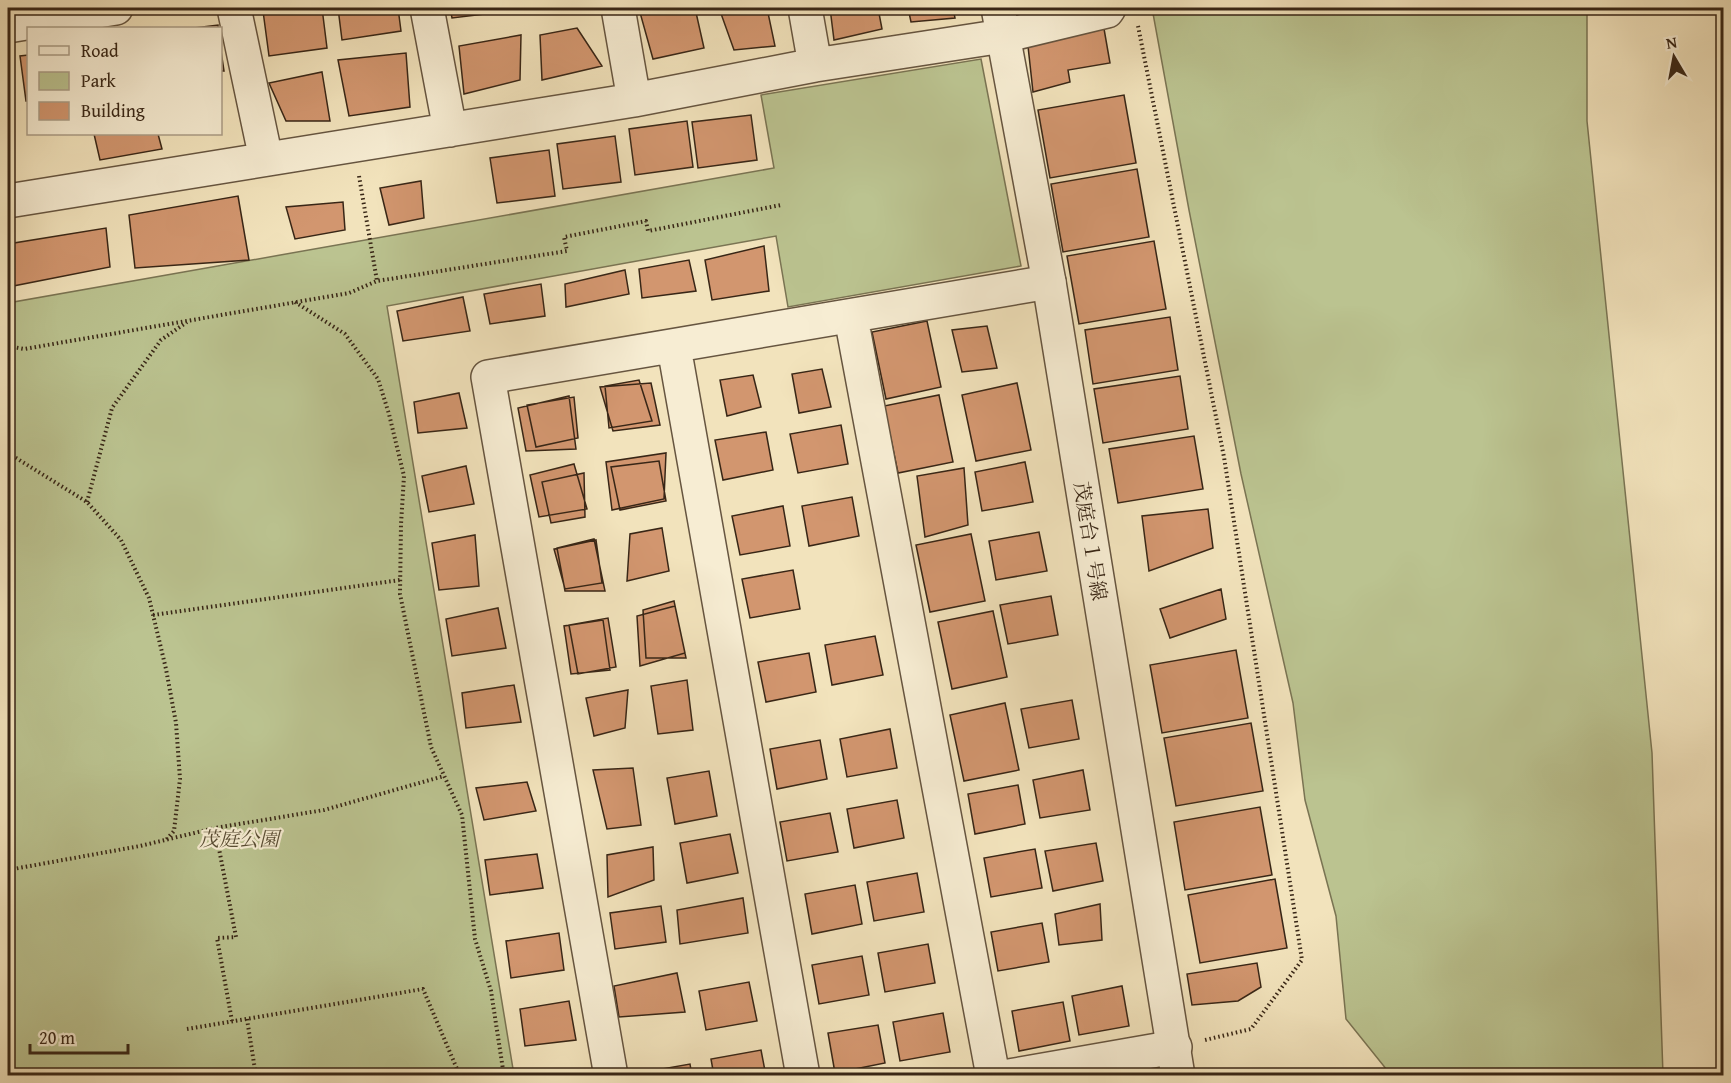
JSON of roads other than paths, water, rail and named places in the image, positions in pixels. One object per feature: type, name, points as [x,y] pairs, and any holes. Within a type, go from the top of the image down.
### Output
[{"type":"street","points":[[8,26],[116,8]]},
{"type":"street","points":[[234,8],[266,159]]},
{"type":"street","points":[[427,8],[450,130]]},
{"type":"street","points":[[618,8],[634,99]]},
{"type":"street","points":[[805,8],[815,65]]},
{"type":"street","points":[[8,201],[634,99],[815,65],[1001,22],[1108,9]]},
{"type":"street","name":"茂庭台１号線","points":[[1001,22],[1049,282],[1176,1061]]},
{"type":"street","points":[[611,1076],[488,377],[1049,282]]},
{"type":"street","points":[[851,317],[993,1076]]},
{"type":"street","points":[[674,347],[803,1076]]},
{"type":"street","points":[[1009,1076],[1176,1061]]},
{"type":"park label","name":"茂庭公園","points":[[239,838]]}]
